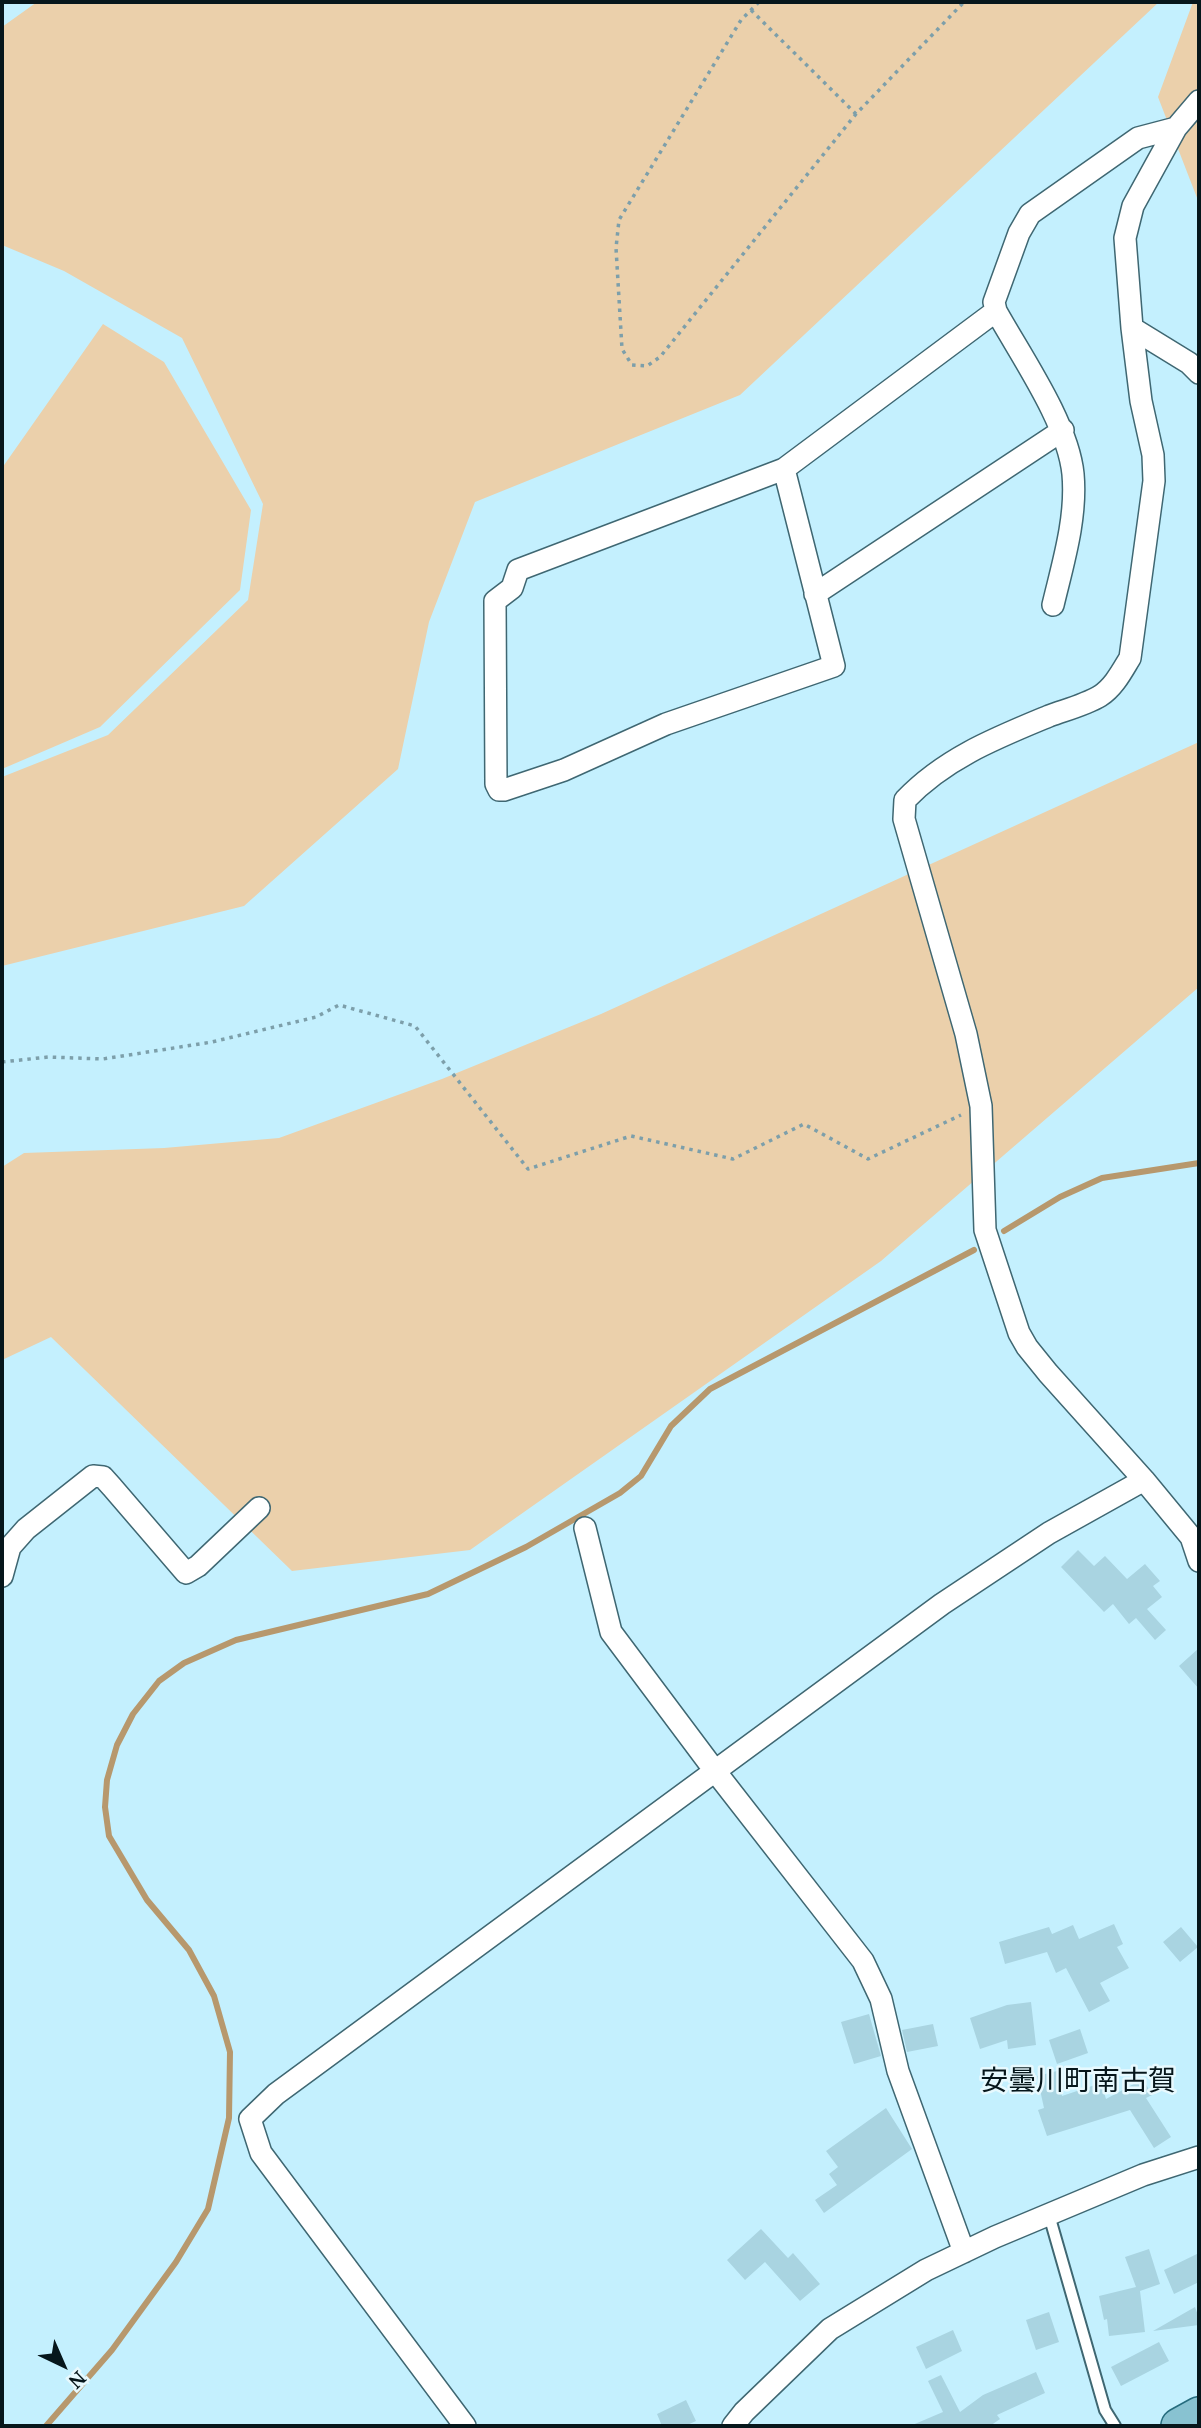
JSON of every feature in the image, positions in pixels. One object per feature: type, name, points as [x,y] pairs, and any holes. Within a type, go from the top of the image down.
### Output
[{"type":"main road","points":[[1179,2426],[1199,2415]]},
{"type":"street","points":[[1199,101],[1176,128],[1133,206],[1125,238],[1132,328],[1141,401],[1153,455],[1154,481],[1130,658],[1116,681],[1100,696],[998,737],[957,757],[921,783],[905,800],[904,819],[966,1034],[981,1106],[985,1230],[1019,1332],[1027,1348],[1144,1479],[1191,1537],[1199,1560]]},
{"type":"street","points":[[1053,605],[1069,536],[1073,474],[1063,430],[994,303],[1019,233],[1030,214],[1138,138],[1176,128]]},
{"type":"street","points":[[784,469],[834,666],[666,724],[564,770],[499,790],[496,784],[495,601],[512,588],[518,570],[784,469],[996,311]]},
{"type":"street","points":[[1132,328],[1189,363],[1199,373]]},
{"type":"street","points":[[815,594],[1063,430]]},
{"type":"street","points":[[2,1576],[10,1547],[26,1529],[93,1476],[103,1477],[186,1573],[198,1566],[259,1508]]},
{"type":"street","points":[[466,2426],[261,2153],[250,2119],[287,2085],[942,1604],[1049,1533],[1144,1479]]},
{"type":"street","points":[[585,1528],[611,1632],[863,1961],[881,1999],[898,2071],[964,2252]]},
{"type":"street","points":[[733,2426],[744,2412],[830,2329],[926,2270],[1143,2175],[1199,2157]]},
{"type":"lane","points":[[1049,2215],[1105,2410],[1115,2426]]},
{"type":"path","points":[[759,2],[741,20],[619,220],[615,247],[622,349],[632,365],[647,366],[660,356],[856,114],[964,2]]},
{"type":"path","points":[[751,10],[856,114]]},
{"type":"path","points":[[2,1062],[48,1057],[103,1059],[212,1042],[316,1017],[339,1005],[415,1026],[528,1169],[631,1136],[733,1159],[804,1124],[868,1159],[981,1106]]},
{"type":"shaded area","points":[[37,2],[1159,2],[740,395],[475,502],[429,622],[398,769],[244,906],[2,966],[2,777],[108,735],[248,600],[263,504],[182,338],[64,271],[2,245],[2,27]]},
{"type":"shaded area","points":[[1193,2],[1199,2],[1199,203],[1158,97]]},
{"type":"shaded area","points":[[103,324],[164,362],[251,510],[240,590],[100,727],[2,769],[2,468]]},
{"type":"shaded area","points":[[1199,742],[1199,987],[881,1261],[470,1550],[292,1571],[51,1337],[2,1360],[2,1167],[24,1153],[164,1148],[279,1138],[442,1079],[601,1014]]},
{"type":"building","points":[[1078,1550],[1094,1566],[1105,1556],[1127,1579],[1145,1564],[1160,1581],[1153,1586],[1162,1597],[1147,1609],[1166,1630],[1155,1640],[1136,1618],[1129,1624],[1113,1604],[1104,1612],[1061,1567]]},
{"type":"building","points":[[1199,1648],[1199,1689],[1179,1666]]},
{"type":"building","points":[[1114,1924],[1123,1944],[1117,1947],[1129,1968],[1100,1983],[1110,2001],[1089,2012],[1066,1968],[1056,1973],[1047,1952],[1005,1964],[999,1942],[1049,1927],[1052,1934],[1073,1925],[1079,1939]]},
{"type":"building","points":[[1181,1927],[1198,1947],[1180,1962],[1163,1942]]},
{"type":"building","points":[[1031,2002],[1036,2045],[1008,2049],[1007,2040],[980,2049],[970,2018],[1007,2005]]},
{"type":"building","points":[[869,2014],[881,2056],[854,2064],[841,2022]]},
{"type":"building","points":[[933,2024],[938,2046],[907,2052],[902,2030]]},
{"type":"building","points":[[1080,2029],[1088,2053],[1057,2064],[1049,2040]]},
{"type":"building","points":[[1057,2071],[1062,2096],[1101,2083],[1106,2099],[1143,2079],[1152,2095],[1146,2098],[1171,2137],[1154,2148],[1130,2110],[1047,2136],[1038,2110],[1044,2108],[1037,2076]]},
{"type":"building","points":[[886,2108],[912,2149],[824,2213],[815,2200],[837,2185],[829,2174],[838,2167],[826,2151]]},
{"type":"building","points":[[761,2229],[788,2258],[793,2253],[820,2284],[800,2301],[765,2262],[745,2280],[727,2260]]},
{"type":"building","points":[[1149,2249],[1160,2284],[1140,2291],[1145,2332],[1109,2336],[1107,2319],[1104,2320],[1099,2296],[1136,2287],[1125,2257]]},
{"type":"building","points":[[1199,2253],[1199,2282],[1174,2294],[1164,2270]]},
{"type":"building","points":[[1195,2307],[1199,2325],[1153,2331]]},
{"type":"building","points":[[1049,2312],[1059,2342],[1036,2350],[1026,2320]]},
{"type":"building","points":[[953,2330],[962,2351],[926,2369],[916,2347]]},
{"type":"building","points":[[1159,2342],[1169,2361],[1121,2386],[1111,2367]]},
{"type":"building","points":[[1036,2372],[1045,2393],[997,2415],[1000,2419],[990,2426],[910,2426],[943,2412],[928,2381],[941,2375],[960,2412],[983,2395]]},
{"type":"building","points":[[686,2400],[696,2421],[685,2426],[662,2426],[657,2414]]},
{"type":"waterway","points":[[1004,1231],[1060,1197],[1102,1178],[1199,1163]]},
{"type":"waterway","points":[[46,2426],[112,2350],[176,2262],[208,2209],[229,2118],[230,2052],[214,1996],[189,1950],[147,1900],[109,1836],[105,1807],[107,1780],[117,1745],[133,1714],[159,1681],[184,1663],[236,1640],[428,1594],[526,1547],[620,1493],[641,1476],[671,1426],[710,1389],[974,1250]]},
{"type":"district","name":"安曇川町南古賀","points":[[1078,2082]]}]
